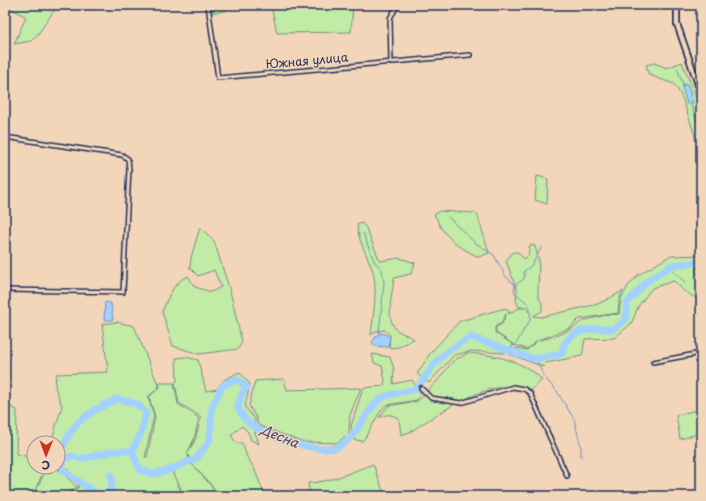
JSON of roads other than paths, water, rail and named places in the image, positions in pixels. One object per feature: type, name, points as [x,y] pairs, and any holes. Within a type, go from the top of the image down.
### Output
[{"type":"street","name":"Южная улица","points":[[208,5],[218,78],[470,55]]},
{"type":"street","points":[[391,63],[390,18],[398,5]]},
{"type":"street","points":[[677,5],[677,24],[701,93]]},
{"type":"street","points":[[5,137],[122,155],[128,159],[129,168],[123,292],[5,290]]},
{"type":"street","points":[[653,362],[701,354]]},
{"type":"street","points":[[421,388],[431,398],[461,403],[513,387],[524,389],[530,393],[567,476]]},
{"type":"water","points":[[685,84],[688,86],[693,103],[687,104],[682,86]]},
{"type":"water","points":[[105,302],[111,303],[113,320],[104,320]]},
{"type":"water","points":[[379,333],[390,337],[388,347],[374,346],[372,342]]},
{"type":"waterway","points":[[677,68],[684,86]]},
{"type":"waterway","points":[[690,102],[701,132]]},
{"type":"waterway","points":[[448,217],[474,242],[494,255],[506,277],[515,285]]},
{"type":"waterway","points":[[363,233],[374,261],[382,270],[384,283],[379,333]]},
{"type":"waterway","points":[[509,350],[517,343],[530,321],[529,306],[514,292],[515,285],[524,279],[524,271],[531,266],[542,247]]},
{"type":"waterway","name":"Десна","points":[[66,440],[80,420],[117,399],[137,404],[146,413],[141,433],[132,451],[140,470],[153,474],[167,471],[197,458],[210,440],[212,407],[222,386],[236,379],[247,387],[241,395],[238,408],[244,418],[256,428],[278,438],[306,446],[330,449],[338,447],[351,437],[379,400],[391,394],[417,389],[434,364],[445,353],[471,337],[534,359],[562,354],[568,339],[581,331],[589,329],[613,329],[625,320],[627,303],[647,281],[672,265],[701,262]]},
{"type":"waterway","points":[[669,267],[686,283]]},
{"type":"waterway","points":[[536,358],[544,377],[556,390],[574,419],[581,447],[581,457]]},
{"type":"waterway","points":[[66,458],[71,456],[81,459],[115,451],[132,451]]},
{"type":"waterway","name":"Десна","points":[[66,472],[100,496]]},
{"type":"waterway","name":"Десна","points":[[104,496],[112,487],[111,475]]}]
